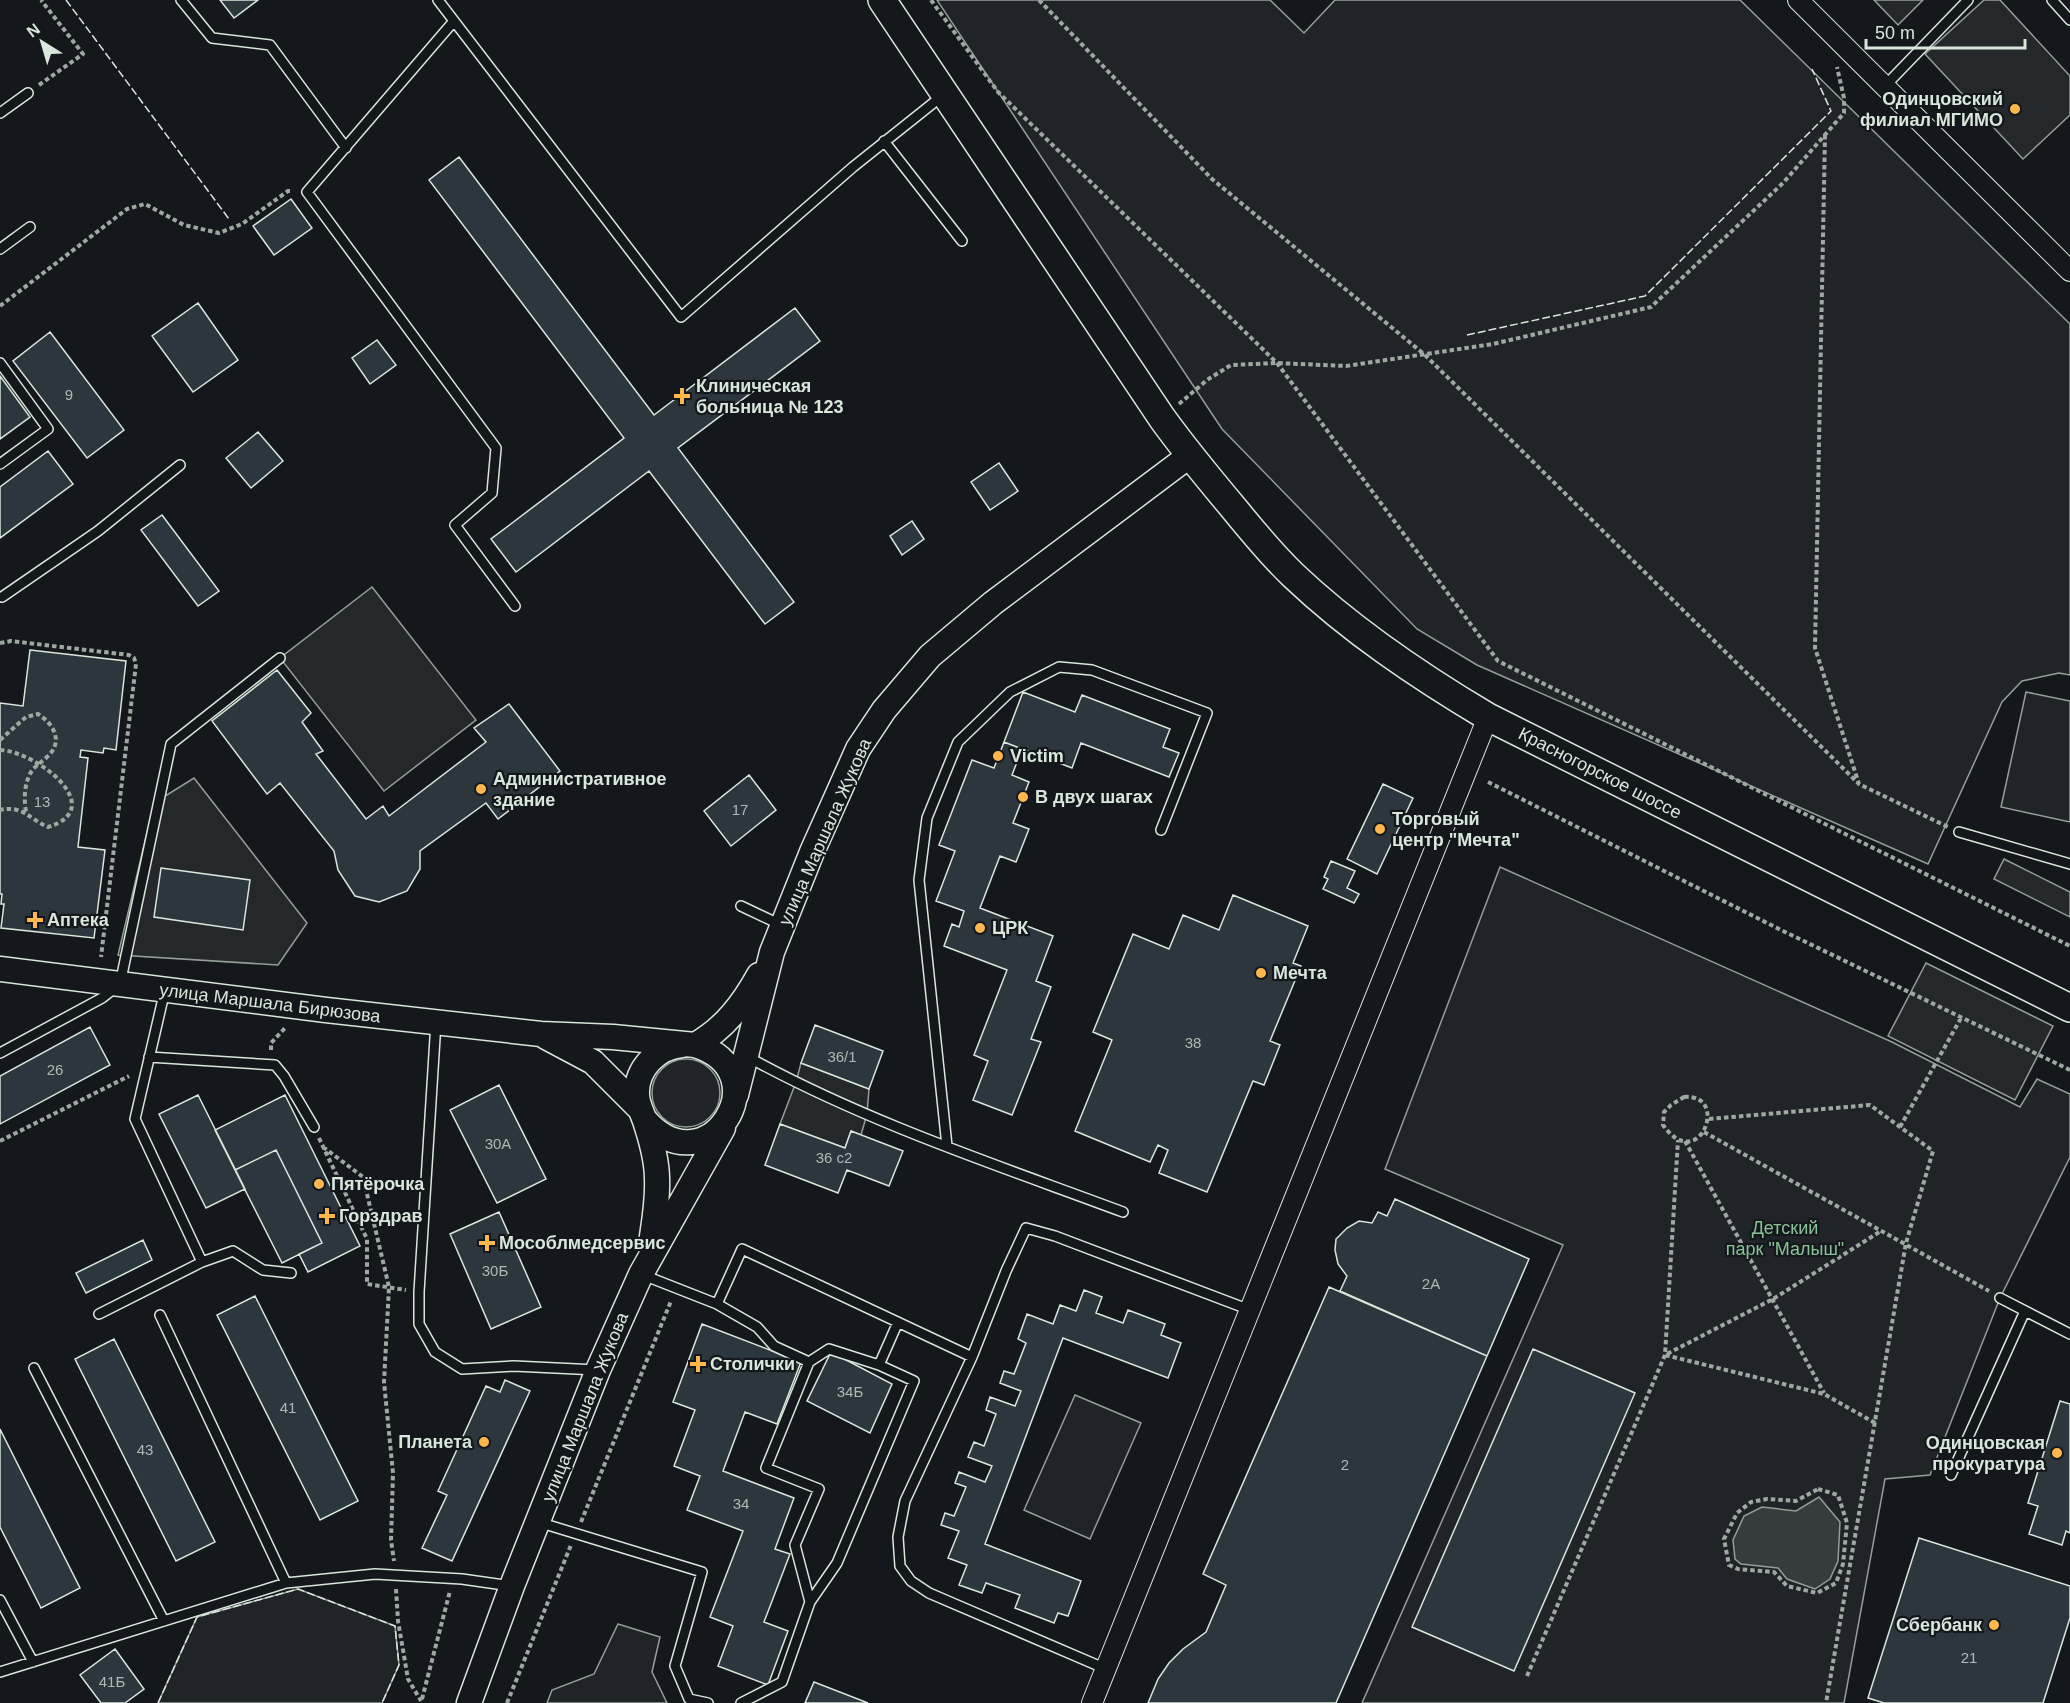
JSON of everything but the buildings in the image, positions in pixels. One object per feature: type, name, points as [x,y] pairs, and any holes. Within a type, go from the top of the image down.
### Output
[{"type":"main road","name":"Красногорское шоссе","points":[[882,0],[1189,456],[1259,539],[1327,606],[1370,641],[1426,681],[1488,717],[2070,1008]]},
{"type":"street","points":[[1798,0],[2070,271]]},
{"type":"street","name":"улица Маршала Жукова","points":[[735,1098],[772,952],[812,852],[858,749],[884,710],[930,656],[993,603],[1189,456]]},
{"type":"street","points":[[1092,1703],[1488,717]]},
{"type":"street","points":[[691,1045],[713,1034],[734,1014],[772,952]]},
{"type":"street","name":"улица Маршала Бирюзова","points":[[0,969],[541,1034],[613,1037],[691,1045]]},
{"type":"street","points":[[541,1034],[593,1062],[642,1114],[654,1130],[665,1138],[678,1142],[704,1139],[725,1123],[732,1111],[735,1098],[735,1086],[731,1074],[725,1064],[711,1052],[691,1045],[674,1046],[662,1050],[643,1069],[638,1082],[637,1095],[642,1114],[653,1148],[657,1178],[656,1209],[644,1267]]},
{"type":"street","name":"улица Маршала Жукова","points":[[469,1703],[512,1586],[598,1370],[644,1267],[725,1123]]},
{"type":"lane","points":[[181,0],[212,38],[270,45],[346,148]]},
{"type":"lane","points":[[438,0],[681,317],[884,141],[945,94]]},
{"type":"lane","points":[[1884,87],[1968,0]]},
{"type":"lane","points":[[2052,0],[2070,20]]},
{"type":"lane","points":[[454,21],[308,192],[496,448],[492,493],[455,525],[515,606]]},
{"type":"lane","points":[[0,113],[28,93]]},
{"type":"lane","points":[[884,141],[962,241]]},
{"type":"lane","points":[[0,249],[30,227]]},
{"type":"lane","points":[[0,363],[48,429],[0,464]]},
{"type":"lane","points":[[1,596],[98,531],[180,465]]},
{"type":"lane","points":[[0,1053],[102,998],[120,984],[171,744],[280,658]]},
{"type":"lane","points":[[947,1146],[919,880],[927,818],[958,742],[1010,692],[1059,667],[1092,670],[1207,713],[1161,830]]},
{"type":"lane","points":[[1959,832],[2070,864]]},
{"type":"lane","points":[[741,906],[783,926]]},
{"type":"lane","points":[[165,990],[135,1119],[202,1262]]},
{"type":"lane","points":[[436,1022],[419,1324],[435,1352],[462,1369],[514,1366],[598,1370]]},
{"type":"lane","points":[[746,1056],[806,1087],[947,1146],[1123,1212]]},
{"type":"lane","points":[[149,1058],[275,1065],[314,1127]]},
{"type":"lane","points":[[1106,1669],[930,1593],[911,1581],[900,1566],[898,1537],[905,1501],[972,1357],[1006,1271],[1026,1228],[1055,1236],[1250,1310]]},
{"type":"lane","points":[[717,1304],[742,1249],[972,1357]]},
{"type":"lane","points":[[99,1314],[202,1262],[233,1251],[263,1270],[291,1273]]},
{"type":"lane","points":[[644,1267],[676,1288],[717,1304],[757,1327],[774,1346],[809,1362]]},
{"type":"lane","points":[[2000,1298],[2070,1334]]},
{"type":"lane","points":[[1951,1475],[2025,1311]]},
{"type":"lane","points":[[160,1315],[286,1583]]},
{"type":"lane","points":[[879,1365],[898,1322]]},
{"type":"lane","points":[[741,1703],[782,1682],[810,1602],[837,1563],[914,1381],[879,1365],[829,1349],[809,1362],[766,1468],[819,1489],[795,1545],[810,1602]]},
{"type":"lane","points":[[34,1368],[164,1621]]},
{"type":"lane","points":[[538,1522],[702,1572],[675,1666],[689,1699],[708,1703]]},
{"type":"lane","points":[[0,1672],[286,1583],[375,1574],[453,1578],[512,1586]]},
{"type":"lane","points":[[0,1600],[33,1662]]},
{"type":"path","points":[[28,93],[82,54],[41,0]]},
{"type":"path","points":[[931,0],[998,92],[1276,363],[1498,661],[2070,946]]},
{"type":"path","points":[[1039,0],[1212,179],[1425,355],[1859,784],[1959,832]]},
{"type":"path","points":[[1162,418],[1207,380],[1231,365],[1276,363],[1346,366],[1493,344],[1651,307],[1783,183],[1844,113],[1844,98],[1836,60]]},
{"type":"path","points":[[1825,135],[1815,648],[1859,784]]},
{"type":"path","points":[[0,306],[128,209],[145,204],[184,225],[219,233],[242,224],[288,191],[308,192]]},
{"type":"path","points":[[0,642],[11,640],[129,654],[136,664],[100,957]]},
{"type":"path","points":[[0,740],[26,717],[38,714],[54,728],[56,736],[49,756],[30,772],[24,802],[26,812]]},
{"type":"path","points":[[0,750],[9,750],[47,768],[61,782],[73,806],[61,823],[48,827],[35,822],[26,812],[14,808],[0,810]]},
{"type":"path","points":[[1488,782],[1780,930],[2070,1070]]},
{"type":"path","points":[[1900,1127],[1961,1017]]},
{"type":"path","points":[[0,1141],[146,1068]]},
{"type":"path","points":[[1684,1097],[1694,1098],[1704,1107],[1708,1119],[1704,1132],[1693,1140],[1678,1140],[1663,1125],[1664,1112],[1684,1097]]},
{"type":"path","points":[[1708,1119],[1870,1105],[1933,1151],[1906,1244],[1826,1703]]},
{"type":"path","points":[[314,1127],[367,1239],[367,1284],[419,1292]]},
{"type":"path","points":[[1704,1132],[2000,1298]]},
{"type":"path","points":[[1527,1676],[1665,1355],[1678,1140]]},
{"type":"path","points":[[1685,1141],[1824,1394]]},
{"type":"path","points":[[323,1147],[363,1177],[389,1287],[384,1382],[393,1473],[391,1540],[396,1575],[398,1621],[408,1679],[421,1702]]},
{"type":"path","points":[[1665,1355],[1773,1299],[1881,1231]]},
{"type":"path","points":[[507,1703],[676,1288]]},
{"type":"path","points":[[1665,1355],[1824,1394],[1875,1423]]},
{"type":"path","points":[[1818,1489],[1838,1495],[1847,1522],[1843,1564],[1836,1583],[1817,1593],[1787,1586],[1774,1572],[1729,1566],[1724,1539],[1737,1513],[1751,1502],[1767,1499],[1796,1502],[1818,1489]]},
{"type":"path","points":[[1847,1522],[1857,1524]]},
{"type":"path","points":[[421,1702],[453,1578]]},
{"type":"green space","points":[[937,0],[1270,0],[1304,33],[1335,0],[1740,0],[2070,324],[2070,675],[2059,673],[2022,681],[2002,702],[1928,864],[1477,665],[1417,629],[1222,429]]},
{"type":"green space","points":[[2026,692],[2070,701],[2070,822],[2001,807]]},
{"type":"green space","name":"Детский парк \"Малыш\"","points":[[1500,867],[1892,1042],[2020,1107],[2037,1079],[2070,1094],[2070,1157],[2000,1298],[1930,1475],[1885,1479],[1844,1703],[1362,1703],[1563,1245],[1385,1169]]},
{"type":"green space","points":[[686,1059],[699,1061],[710,1069],[718,1080],[720,1093],[718,1106],[710,1117],[699,1125],[686,1127],[673,1125],[662,1117],[654,1106],[652,1093],[654,1080],[662,1069],[673,1061]]},
{"type":"green space","points":[[1075,1395],[1141,1423],[1090,1539],[1024,1510]]},
{"type":"green space","points":[[298,1589],[395,1626],[399,1665],[382,1703],[158,1703],[197,1617]]},
{"type":"green space","points":[[618,1624],[660,1637],[652,1672],[667,1703],[547,1703],[552,1690],[594,1674]]},
{"type":"shaded area","points":[[1874,0],[1923,0],[1898,25]]},
{"type":"shaded area","points":[[1984,0],[2000,0],[2070,76],[2070,115],[2023,159],[1925,54]]},
{"type":"shaded area","points":[[372,587],[476,720],[384,791],[280,658]]},
{"type":"shaded area","points":[[194,778],[307,923],[278,965],[118,955],[154,803]]},
{"type":"shaded area","points":[[2004,859],[2070,892],[2070,917],[1994,879]]},
{"type":"shaded area","points":[[1926,963],[2053,1026],[2015,1100],[1888,1036]]},
{"type":"shaded area","points":[[801,1063],[869,1089],[867,1114],[861,1135],[851,1131],[845,1148],[780,1124]]},
{"type":"shaded area","points":[[1819,1497],[1840,1522],[1838,1561],[1830,1579],[1815,1589],[1787,1579],[1778,1568],[1741,1564],[1735,1559],[1733,1540],[1744,1516],[1762,1507],[1796,1511]]},
{"type":"fence","points":[[66,0],[229,219]]},
{"type":"fence","points":[[1467,335],[1645,296],[1831,111],[1812,69]]},
{"type":"fence","points":[[158,1703],[197,1617],[298,1589],[395,1626],[399,1665],[382,1703]]},
{"type":"place","name":"Одинцовский филиал МГИМО","points":[[2015,109]]},
{"type":"place","name":"Клиническая больница № 123","points":[[682,396]]},
{"type":"place","name":"Victim","points":[[998,756]]},
{"type":"place","name":"Административное здание","points":[[481,789]]},
{"type":"place","name":"В двух шагах","points":[[1023,797]]},
{"type":"place","name":"Торговый центр \"Мечта\"","points":[[1380,829]]},
{"type":"place","name":"Аптека","points":[[35,920]]},
{"type":"place","name":"ЦРК","points":[[980,928]]},
{"type":"place","name":"Мечта","points":[[1261,973]]},
{"type":"place","name":"Пятёрочка","points":[[319,1184]]},
{"type":"place","name":"Горздрав","points":[[327,1216]]},
{"type":"place","name":"Мособлмедсервис","points":[[487,1243]]},
{"type":"place","name":"Столички","points":[[698,1364]]},
{"type":"place","name":"Планета","points":[[484,1442]]},
{"type":"place","name":"Одинцовская прокуратура","points":[[2057,1453]]},
{"type":"place","name":"Сбербанк","points":[[1994,1625]]}]
